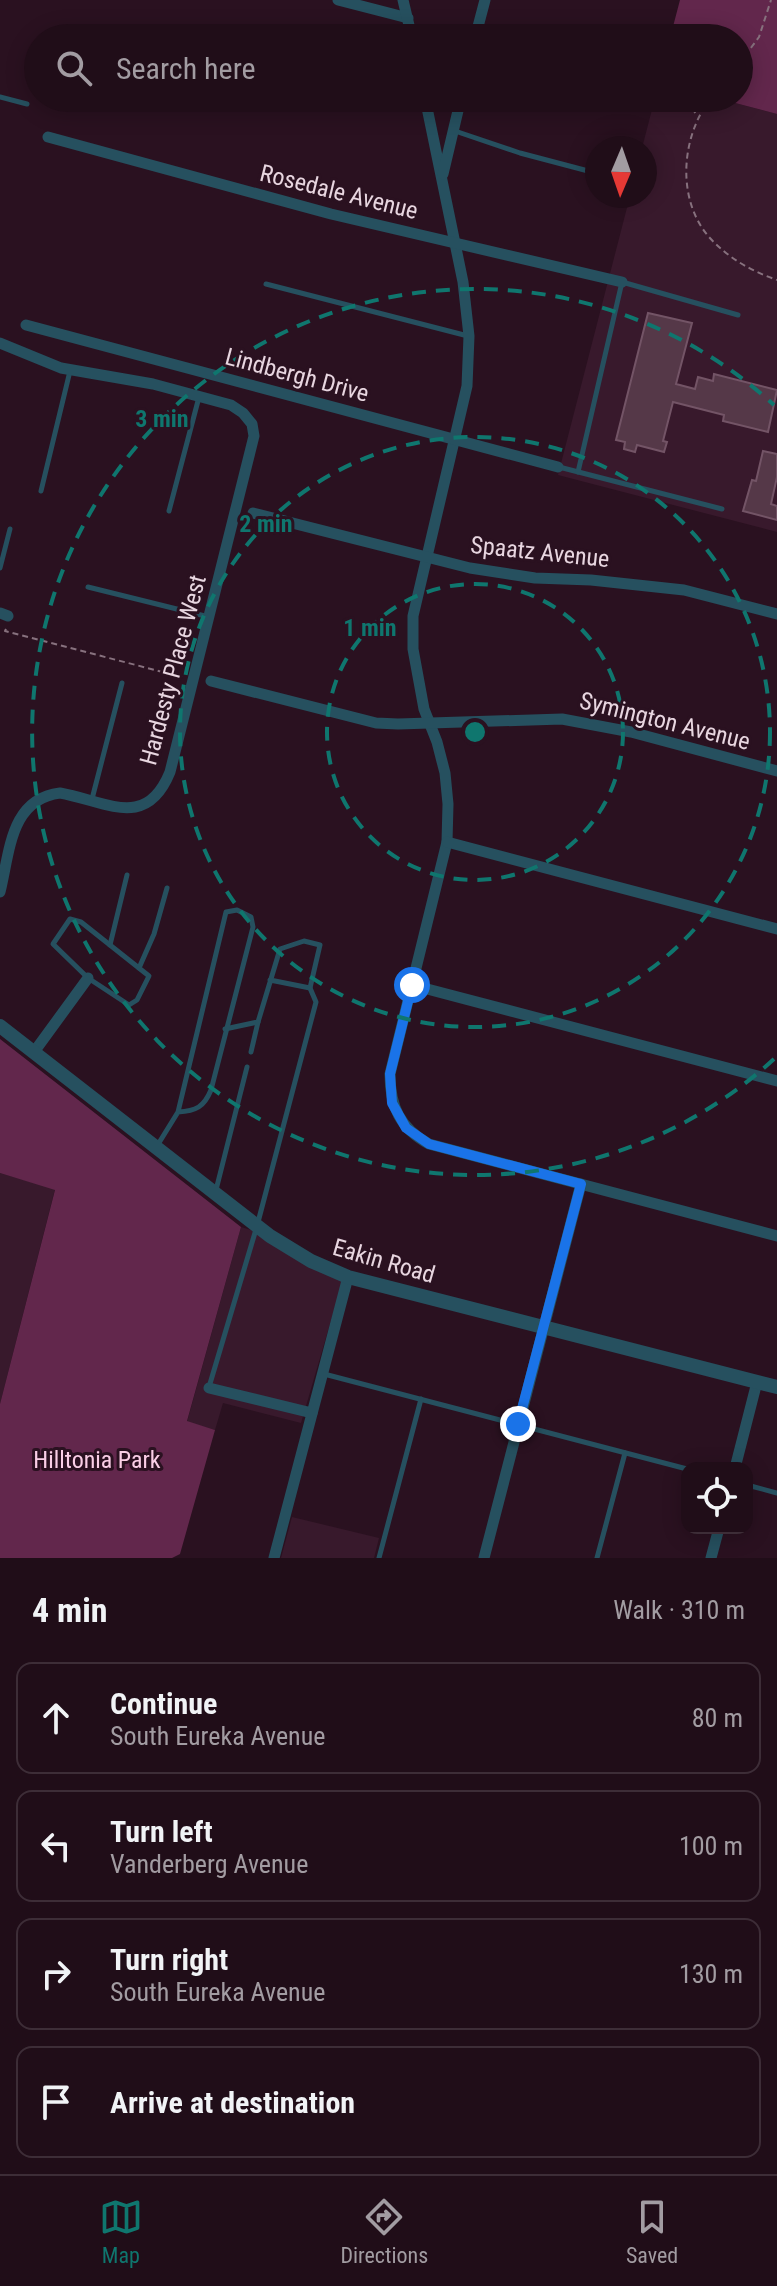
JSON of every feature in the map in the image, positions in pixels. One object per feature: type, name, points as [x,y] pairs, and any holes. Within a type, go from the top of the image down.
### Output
[{"type":"street","points":[[338,0],[408,18]]},
{"type":"street","points":[[403,0],[409,24]]},
{"type":"street","points":[[479,24],[485,0]]},
{"type":"street","points":[[428,112],[455,242],[469,336],[467,386],[413,616],[412,642],[424,709],[445,773],[447,842],[390,1074],[392,1103],[406,1128],[429,1144],[777,1236]]},
{"type":"street","points":[[442,179],[458,112]]},
{"type":"street","name":"Rosedale Avenue","points":[[48,137],[277,200],[622,282]]},
{"type":"street","name":"Lindbergh Drive","points":[[26,325],[558,467]]},
{"type":"street","points":[[0,343],[33,359],[70,370],[153,384],[199,396]]},
{"type":"street","name":"Hardesty Place West","points":[[0,892],[19,819],[31,803],[49,794],[60,793],[125,809],[149,803],[163,790],[194,681],[254,436],[252,424],[243,413],[231,405],[199,396]]},
{"type":"street","name":"Spaatz Avenue","points":[[253,513],[470,568],[535,578],[591,580],[684,590],[777,614]]},
{"type":"street","name":"Symington Avenue","points":[[211,681],[352,718],[398,724],[562,719],[631,732],[777,771]]},
{"type":"street","points":[[447,842],[777,929]]},
{"type":"street","points":[[34,1052],[88,978]]},
{"type":"street","points":[[412,985],[777,1081]]},
{"type":"street","name":"Eakin Road","points":[[0,1026],[257,1226],[299,1255],[348,1277],[777,1387]]},
{"type":"street","points":[[484,1558],[581,1184]]},
{"type":"street","points":[[274,1558],[348,1277]]},
{"type":"street","points":[[737,1462],[757,1382]]},
{"type":"street","points":[[209,1388],[312,1413]]},
{"type":"street","points":[[711,1558],[717,1534]]},
{"type":"lane","points":[[0,97],[24,103]]},
{"type":"lane","points":[[453,131],[585,170]]},
{"type":"lane","points":[[578,472],[622,282],[738,315]]},
{"type":"lane","points":[[266,284],[469,336]]},
{"type":"lane","points":[[41,491],[70,370]]},
{"type":"lane","points":[[169,511],[199,396]]},
{"type":"lane","points":[[558,467],[722,509]]},
{"type":"lane","points":[[0,568],[10,529]]},
{"type":"lane","points":[[88,587],[210,617]]},
{"type":"lane","points":[[91,800],[122,683]]},
{"type":"lane","points":[[110,945],[127,875]]},
{"type":"lane","points":[[139,968],[154,934],[167,888]]},
{"type":"lane","points":[[156,1147],[178,1112],[226,912],[237,910],[251,917],[253,927],[206,1103],[193,1111],[178,1112]]},
{"type":"lane","points":[[70,919],[81,922],[110,945],[149,976],[137,1000],[129,1005],[88,978],[53,944],[70,919]]},
{"type":"lane","points":[[209,1388],[257,1226],[316,1002],[310,988],[320,945],[304,941],[280,949],[251,1052]]},
{"type":"lane","points":[[270,980],[310,988]]},
{"type":"lane","points":[[225,1029],[258,1022]]},
{"type":"lane","points":[[215,1193],[247,1067]]},
{"type":"lane","points":[[323,1373],[681,1467]]},
{"type":"lane","points":[[379,1558],[421,1399]]},
{"type":"lane","points":[[597,1558],[625,1453]]},
{"type":"lane","points":[[753,1487],[777,1493]]},
{"type":"path","points":[[753,45],[759,37],[771,0]]},
{"type":"path","points":[[695,112],[697,117]]},
{"type":"path","points":[[701,112],[689,142],[687,164],[687,188],[694,213],[707,236],[729,256],[755,272],[777,280]]},
{"type":"path","points":[[4,614],[5,631],[194,681]]},
{"type":"shaded area","points":[[753,108],[777,114],[777,532],[558,475],[627,208],[657,208],[657,136],[645,136],[651,112],[753,112]]},
{"type":"shaded area","points":[[0,1173],[55,1189],[0,1404]]},
{"type":"shaded area","points":[[241,1227],[264,1234],[344,1276],[301,1423],[223,1403],[215,1430],[187,1422]]},
{"type":"shaded area","points":[[292,1517],[379,1538],[374,1558],[281,1558]]},
{"type":"green space","points":[[680,0],[777,0],[777,114],[753,108],[753,24],[674,24]]},
{"type":"green space","name":"Hilltonia Park","points":[[0,1039],[241,1227],[187,1421],[215,1430],[180,1554],[172,1558],[0,1558],[0,1404],[55,1190],[0,1173]]},
{"type":"building","points":[[648,313],[692,323],[676,384],[695,389],[698,377],[713,381],[714,374],[777,390],[768,432],[723,421],[724,415],[673,402],[663,441],[667,442],[664,452],[637,445],[635,452],[624,449],[625,442],[616,440]]},
{"type":"building","points":[[763,451],[777,454],[777,477],[771,504],[777,506],[777,520],[743,511],[752,480],[756,481]]},
{"type":"route","points":[[412,985],[390,1074],[392,1103],[406,1128],[429,1144],[581,1184],[518,1424]]}]
